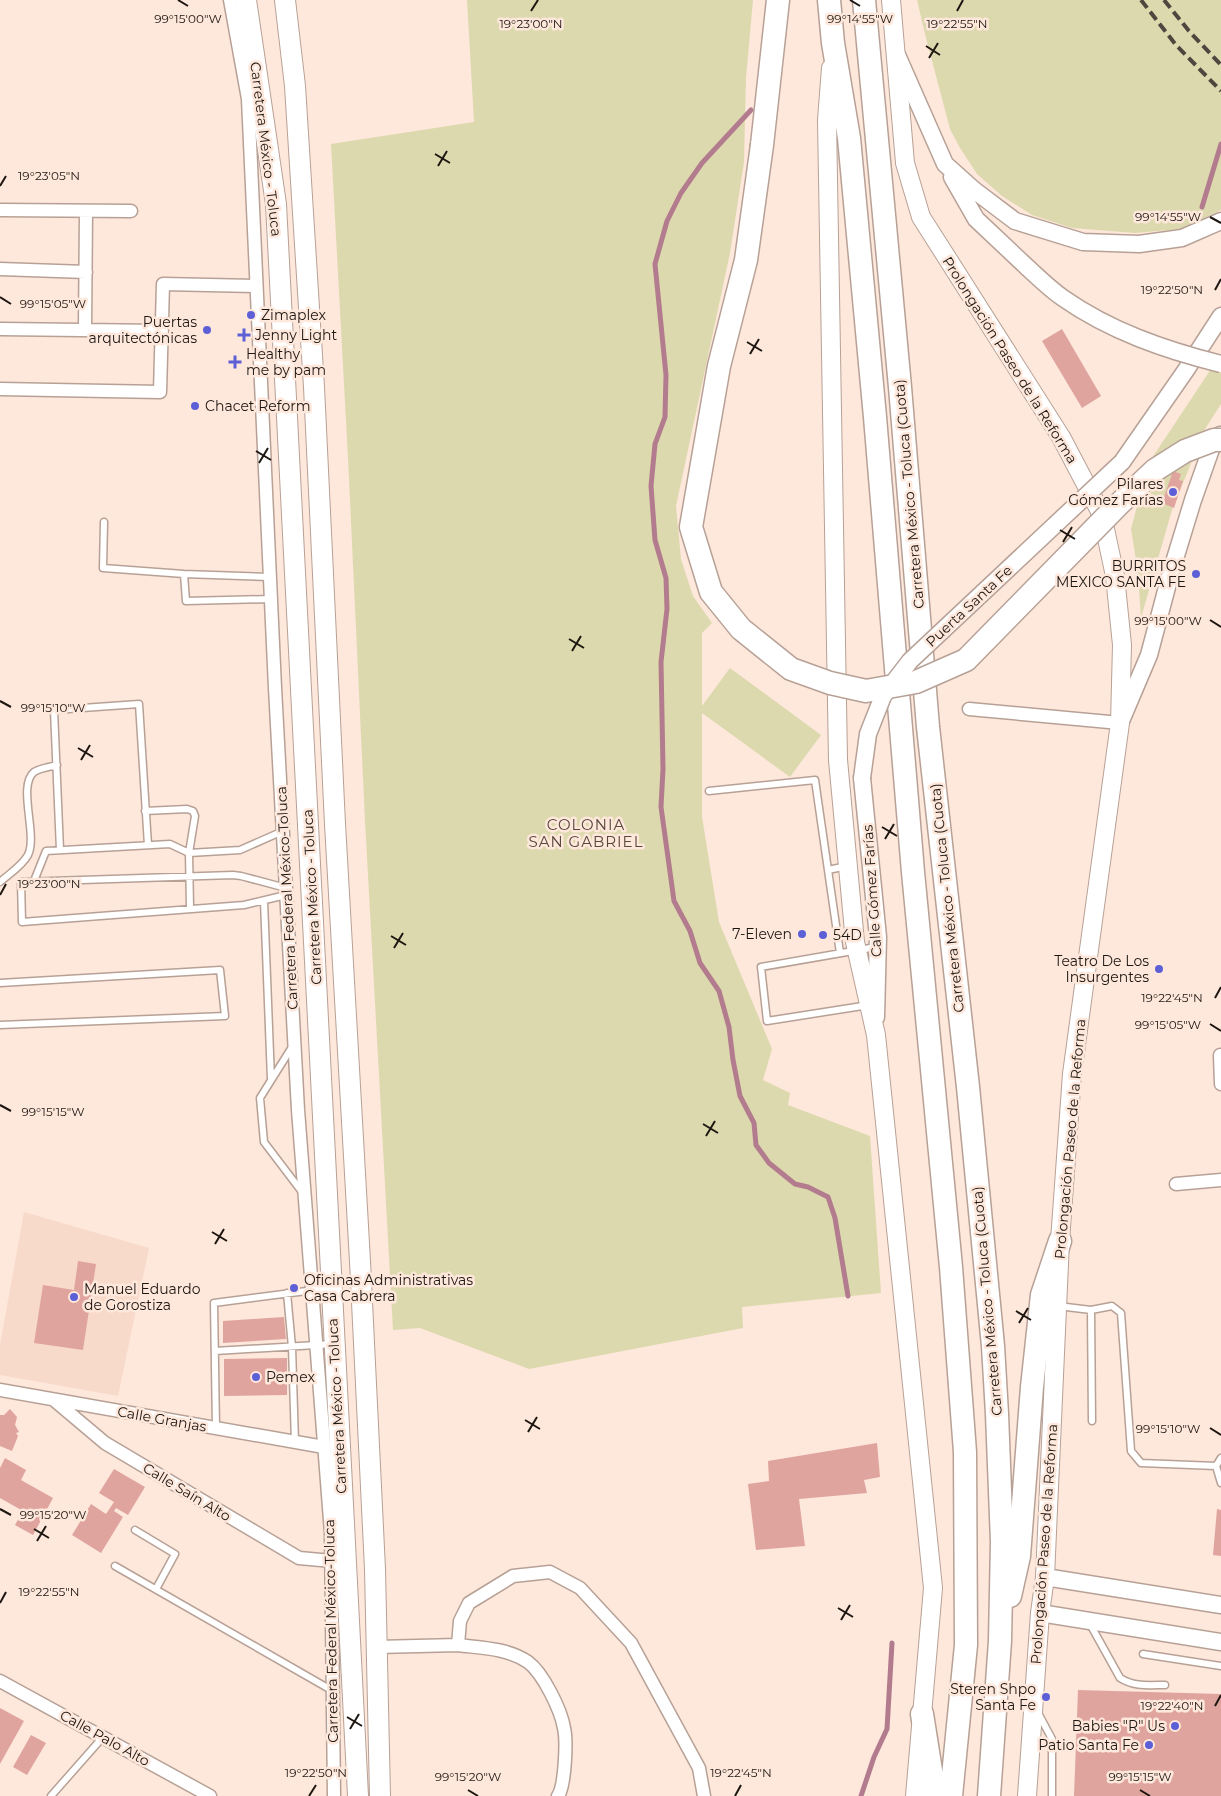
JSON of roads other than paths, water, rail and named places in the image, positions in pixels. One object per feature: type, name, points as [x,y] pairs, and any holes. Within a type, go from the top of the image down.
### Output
[{"type":"highway","points":[[778,0],[762,145],[746,260],[719,366],[691,527],[711,592],[741,629],[791,669],[830,683],[866,691],[916,682],[966,660],[1119,504],[1155,470],[1185,451],[1214,440],[1221,440]]},
{"type":"highway","name":"Carretera México - Toluca (Cuota)","points":[[828,0],[849,138],[910,843],[951,1267],[965,1452],[966,1645],[952,1796]]},
{"type":"highway","name":"Carretera México - Toluca (Cuota)","points":[[864,0],[901,397],[928,727],[967,1078],[993,1346],[1002,1542],[1000,1641],[989,1796]]},
{"type":"highway","points":[[1000,1641],[1019,1556],[1032,1387],[1042,1296],[1060,1242]]},
{"type":"highway","points":[[922,1714],[935,1796]]},
{"type":"main road","name":"Carretera México - Toluca","points":[[246,0],[276,204],[286,386],[321,1288],[358,1796]]},
{"type":"main road","name":"Carretera México - Toluca","points":[[285,0],[295,86],[313,362],[335,824],[375,1569],[380,1796]]},
{"type":"main road","name":"Prolongación Paseo de la Reforma","points":[[891,0],[905,163],[921,217],[1061,437],[1102,515],[1115,576],[1122,645],[1120,723],[1072,1074],[1060,1242],[1045,1577],[1040,1613],[1026,1796]]},
{"type":"main road","points":[[834,43],[827,120],[838,760],[848,866],[849,952],[873,1004],[933,1588],[915,1796]]},
{"type":"street","name":"Carretera Federal México-Toluca","points":[[230,0],[248,99],[294,1044],[304,1194],[321,1288]]},
{"type":"street","points":[[897,53],[945,164],[976,219],[1062,298],[1096,318],[1156,345],[1221,364]]},
{"type":"street","points":[[945,164],[974,190],[1015,221],[1083,242],[1139,244],[1182,238],[1221,221]]},
{"type":"street","points":[[0,210],[131,212]]},
{"type":"street","points":[[85,330],[86,212]]},
{"type":"street","points":[[0,269],[86,272]]},
{"type":"street","points":[[0,388],[160,392],[163,284],[256,286]]},
{"type":"street","name":"Puerta Santa Fe","points":[[862,778],[868,734],[883,696],[910,661],[1122,462],[1221,316]]},
{"type":"street","points":[[0,329],[162,331]]},
{"type":"street","points":[[969,709],[1120,723],[1149,655],[1171,572],[1193,500],[1211,449],[1221,433]]},
{"type":"street","name":"Calle Gómez Farías","points":[[862,778],[878,947],[873,1004]]},
{"type":"street","points":[[1220,1055],[1221,1084]]},
{"type":"street","points":[[1176,1184],[1221,1180]]},
{"type":"street","name":"Carretera Federal México-Toluca","points":[[325,1345],[324,1447],[332,1561],[334,1796]]},
{"type":"street","name":"Calle Granjas","points":[[0,1390],[324,1447]]},
{"type":"street","name":"Calle Saín Alto","points":[[54,1400],[105,1443],[299,1558],[332,1561]]},
{"type":"street","points":[[458,1645],[460,1621],[469,1604],[513,1576],[550,1572],[580,1588],[631,1643],[699,1768],[704,1796]]},
{"type":"street","points":[[1045,1577],[1221,1605]]},
{"type":"street","points":[[1040,1613],[1221,1642]]},
{"type":"street","points":[[377,1647],[458,1645],[501,1650],[529,1663],[547,1684],[564,1728],[564,1773],[561,1792],[558,1796]]},
{"type":"street","name":"Calle Palo Alto","points":[[0,1680],[210,1796]]},
{"type":"lane","points":[[104,522],[103,568],[184,574],[270,577]]},
{"type":"lane","points":[[184,574],[186,602],[271,599]]},
{"type":"lane","points":[[60,850],[54,710],[139,704],[148,845]]},
{"type":"lane","points":[[0,882],[21,864],[28,855],[31,845],[29,778],[35,771],[56,766]]},
{"type":"lane","points":[[709,791],[815,780],[828,870],[849,952]]},
{"type":"lane","points":[[145,811],[187,809],[193,811],[195,816],[189,853],[188,877],[190,908]]},
{"type":"lane","points":[[34,881],[46,851],[170,844],[189,853],[240,850],[283,831]]},
{"type":"lane","points":[[828,870],[848,866]]},
{"type":"lane","points":[[241,876],[286,892],[264,901],[244,905],[22,922],[21,882],[241,876]]},
{"type":"lane","points":[[264,901],[272,1079]]},
{"type":"lane","points":[[873,1004],[767,1022],[761,967],[878,947]]},
{"type":"lane","points":[[0,983],[220,970],[225,1016],[0,1025]]},
{"type":"lane","points":[[294,1044],[260,1098],[264,1142],[304,1194]]},
{"type":"lane","points":[[216,1428],[214,1303],[321,1288]]},
{"type":"lane","points":[[287,1293],[292,1347],[295,1442]]},
{"type":"lane","points":[[1057,1306],[1091,1310],[1112,1306],[1121,1313],[1130,1451],[1141,1463],[1216,1466]]},
{"type":"lane","points":[[1091,1310],[1092,1421]]},
{"type":"lane","points":[[215,1351],[325,1345]]},
{"type":"lane","points":[[1221,1458],[1216,1466],[1221,1483]]},
{"type":"lane","points":[[135,1530],[175,1554],[156,1589]]},
{"type":"lane","points":[[115,1566],[333,1691]]},
{"type":"lane","points":[[1088,1621],[1120,1678],[1128,1683],[1138,1685],[1165,1685]]},
{"type":"lane","points":[[1144,1654],[1221,1666]]},
{"type":"lane","points":[[1034,1704],[1052,1739],[1052,1796]]},
{"type":"lane","points":[[51,1796],[103,1737]]},
{"type":"waterway","points":[[751,110],[702,163],[681,193],[667,221],[655,264],[666,375],[665,417],[655,444],[651,486],[655,540],[666,578],[667,609],[661,662],[663,769],[661,807],[674,901],[690,931],[700,963],[719,991],[729,1027],[740,1096],[754,1123],[756,1145],[769,1163],[795,1184],[808,1187],[828,1197],[835,1218],[848,1296]]},
{"type":"waterway","points":[[1202,207],[1221,144]]},
{"type":"waterway","points":[[861,1796],[874,1757],[887,1729],[892,1643]]},
{"type":"railway","points":[[1141,0],[1176,45],[1221,91]]},
{"type":"railway","points":[[1164,0],[1189,31],[1221,65]]},
{"type":"place","name":"Zimaplex","points":[[251,315]]},
{"type":"place","name":"Puertas arquitectónicas","points":[[207,330]]},
{"type":"place","name":"Jenny Light","points":[[244,335]]},
{"type":"place","name":"Healthy me by pam","points":[[235,362]]},
{"type":"place","name":"Chacet Reform","points":[[195,406]]},
{"type":"place","name":"Pilares Gómez Farías","points":[[1173,492]]},
{"type":"place","name":"BURRITOS MEXICO SANTA FE","points":[[1196,574]]},
{"type":"place","name":"7-Eleven","points":[[802,934]]},
{"type":"place","name":"54D","points":[[823,935]]},
{"type":"place","name":"Teatro De Los Insurgentes","points":[[1159,969]]},
{"type":"place","name":"Oficinas Administrativas Casa Cabrera","points":[[294,1288]]},
{"type":"place","name":"Manuel Eduardo de Gorostiza","points":[[74,1297]]},
{"type":"place","name":"Pemex","points":[[256,1377]]},
{"type":"place","name":"Steren Shpo Santa Fe","points":[[1046,1697]]},
{"type":"place","name":"Babies \"R\" Us","points":[[1175,1726]]},
{"type":"place","name":"Patio Santa Fe","points":[[1149,1745]]},
{"type":"district","name":"COLONIA SAN GABRIEL","points":[[586,834]]}]
